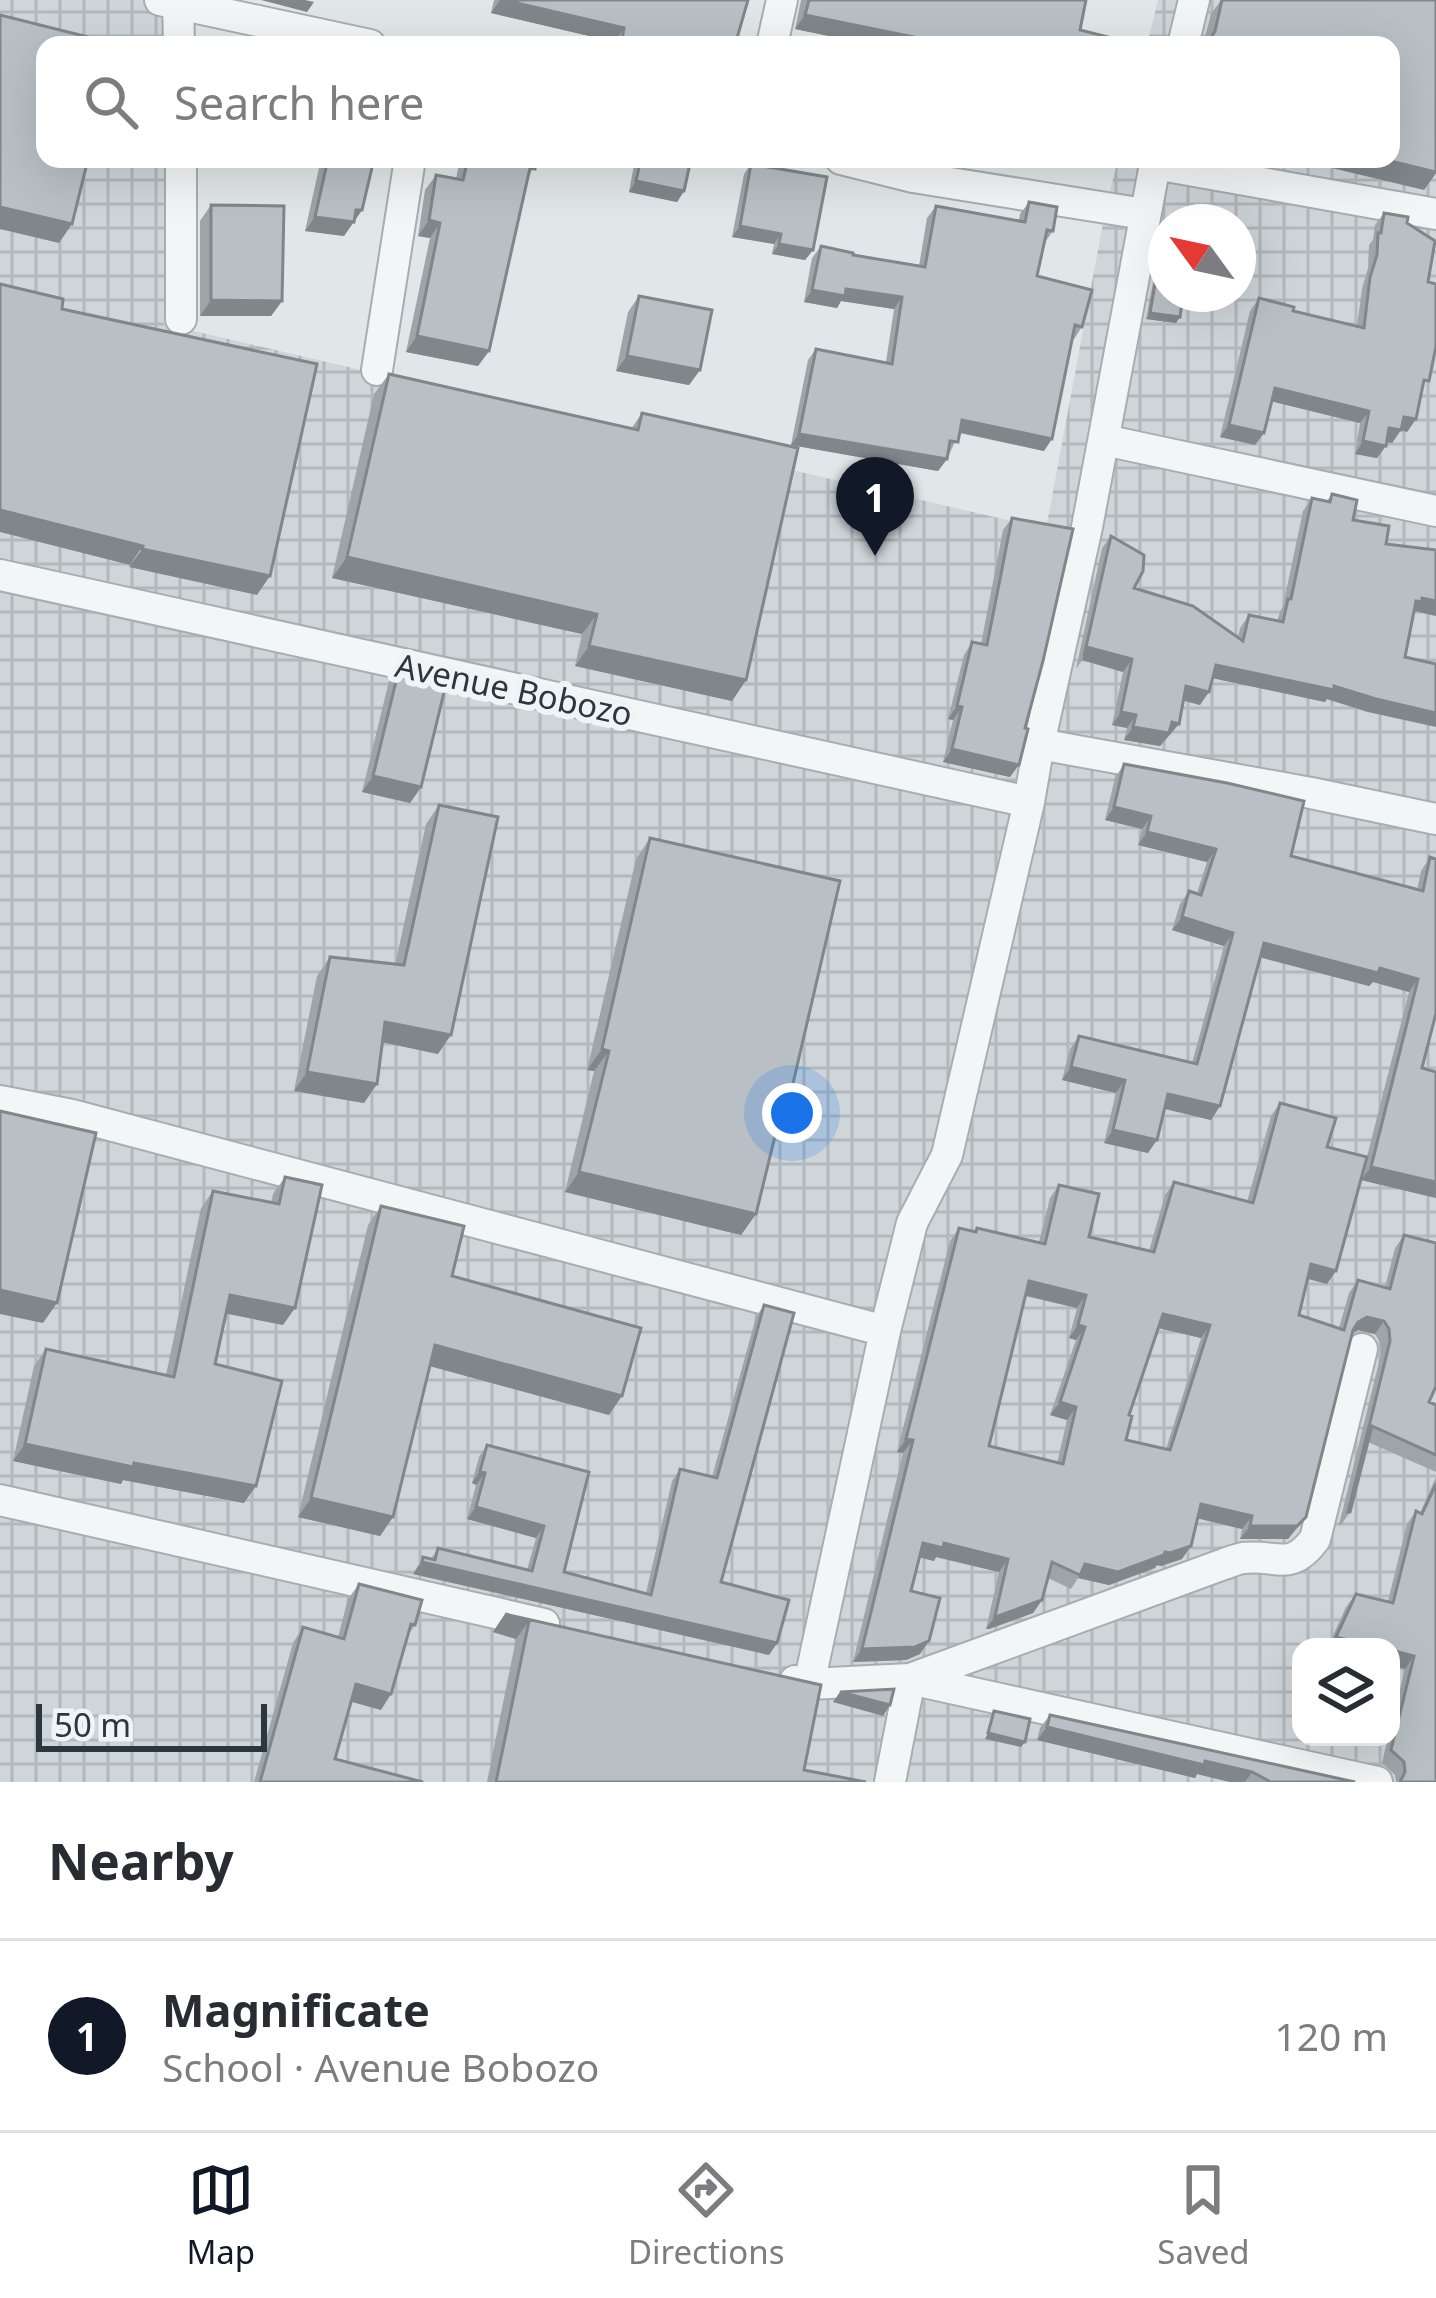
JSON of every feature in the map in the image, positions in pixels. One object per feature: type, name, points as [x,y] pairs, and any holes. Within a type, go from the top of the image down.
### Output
[{"type":"street","points":[[774,36],[782,0]]},
{"type":"street","points":[[1185,36],[1193,0]]},
{"type":"street","points":[[178,36],[172,2],[329,36]]},
{"type":"street","points":[[181,168],[181,319]]},
{"type":"street","points":[[377,370],[409,168]]},
{"type":"street","points":[[877,168],[1144,214]]},
{"type":"street","points":[[809,1684],[912,1222],[947,1156],[1029,802],[1155,168]]},
{"type":"street","points":[[1188,168],[1436,214]]},
{"type":"street","points":[[1104,440],[1436,511]]},
{"type":"street","name":"Avenue Bobozo","points":[[0,575],[1029,802]]},
{"type":"street","points":[[1039,744],[1436,819]]},
{"type":"street","points":[[0,1102],[71,1114],[885,1331]]},
{"type":"street","points":[[910,1679],[1224,1564],[1244,1558],[1291,1561],[1306,1551],[1315,1540],[1362,1349]]},
{"type":"street","points":[[0,1500],[578,1632]]},
{"type":"street","points":[[763,1674],[809,1684],[910,1679],[1377,1782]]},
{"type":"street","points":[[890,1782],[910,1679]]},
{"type":"shaded area","points":[[0,0],[178,4],[176,36],[36,36],[36,168],[171,168],[164,324],[1046,529],[1116,168],[1400,168],[1400,36],[1149,36],[1158,0],[1436,0],[1436,1782],[0,1782]]},
{"type":"building","points":[[504,0],[748,0],[738,36],[623,36],[624,28]]},
{"type":"building","points":[[809,0],[1086,0],[1080,30],[1104,36],[908,36],[805,15]]},
{"type":"building","points":[[1222,0],[1436,0],[1436,172],[1400,163],[1400,36],[1212,36]]},
{"type":"building","points":[[0,15],[84,36],[36,36],[36,168],[86,168],[72,224],[0,207]]},
{"type":"building","points":[[326,168],[372,168],[362,210],[356,210],[354,222],[315,217]]},
{"type":"building","points":[[466,168],[530,168],[489,351],[417,336],[440,223],[429,220],[436,175],[463,180]]},
{"type":"building","points":[[639,168],[689,168],[684,191],[636,181]]},
{"type":"building","points":[[750,168],[827,177],[813,250],[779,244],[781,234],[740,226]]},
{"type":"building","points":[[1029,202],[1057,207],[1037,276],[1092,290],[1082,327],[1075,325],[1052,439],[962,420],[958,442],[950,441],[947,459],[799,434],[816,349],[892,364],[902,297],[846,289],[845,296],[812,290],[821,246],[925,267],[936,206],[1025,222]]},
{"type":"building","points":[[211,205],[284,206],[282,301],[211,300]]},
{"type":"building","points":[[1384,213],[1408,217],[1407,223],[1435,241],[1428,282],[1436,284],[1436,346],[1416,419],[1404,417],[1401,430],[1389,428],[1386,446],[1363,441],[1369,411],[1275,388],[1264,433],[1229,425],[1259,298],[1364,328]]},
{"type":"building","points":[[0,284],[63,299],[62,309],[317,364],[270,576],[142,549],[0,510]]},
{"type":"building","points":[[639,296],[712,310],[700,370],[627,356]]},
{"type":"building","points":[[1150,312],[1181,312],[1180,317]]},
{"type":"building","points":[[389,374],[638,430],[642,413],[798,448],[746,680],[589,646],[597,614],[347,557]]},
{"type":"building","points":[[1332,494],[1357,500],[1353,520],[1389,526],[1386,544],[1436,550],[1436,601],[1416,601],[1405,657],[1436,664],[1436,713],[1334,686],[1334,690],[1216,665],[1209,692],[1186,686],[1179,724],[1172,722],[1169,733],[1133,727],[1136,715],[1121,712],[1132,659],[1087,647],[1084,656],[1111,536],[1144,555],[1143,571],[1134,588],[1193,606],[1243,641],[1249,615],[1283,622],[1312,498],[1330,502]]},
{"type":"building","points":[[1012,518],[1073,529],[1019,765],[952,749],[972,642],[987,645]]},
{"type":"building","points":[[400,665],[448,676],[421,787],[373,776]]},
{"type":"building","points":[[1124,764],[1304,801],[1291,856],[1423,891],[1430,857],[1436,859],[1436,1013],[1422,1068],[1436,1072],[1436,1182],[1371,1167],[1418,979],[1264,943],[1220,1106],[1168,1094],[1157,1140],[1113,1130],[1125,1080],[1071,1067],[1079,1036],[1197,1064],[1233,933],[1182,917],[1189,891],[1201,895],[1216,849],[1147,832],[1151,816],[1114,807]]},
{"type":"building","points":[[439,805],[498,817],[451,1035],[385,1022],[377,1084],[307,1072],[330,957],[404,965]]},
{"type":"building","points":[[650,838],[840,881],[791,1092],[786,1091],[756,1214],[579,1172],[609,1051],[602,1049]]},
{"type":"building","points":[[1280,1103],[1336,1118],[1327,1147],[1367,1157],[1336,1271],[1311,1264],[1299,1315],[1344,1330],[1358,1280],[1390,1289],[1404,1235],[1436,1243],[1436,1386],[1429,1402],[1436,1405],[1436,1455],[1372,1426],[1348,1512],[1390,1341],[1384,1321],[1367,1317],[1353,1330],[1306,1517],[1297,1526],[1250,1526],[1252,1516],[1201,1504],[1191,1546],[1118,1572],[1085,1564],[1080,1575],[1052,1562],[1042,1600],[998,1616],[1008,1559],[944,1543],[943,1548],[923,1543],[911,1591],[940,1598],[929,1641],[915,1647],[862,1649],[913,1440],[906,1439],[959,1228],[1045,1244],[1059,1185],[1099,1194],[1089,1237],[1154,1252],[1174,1182],[1253,1203]],"holes":[[[1029,1281],[1086,1295],[1078,1325],[1085,1327],[1060,1402],[1076,1407],[1063,1464],[989,1446]],[[1163,1314],[1210,1325],[1170,1450],[1126,1440],[1129,1415]]]},
{"type":"building","points":[[0,1111],[96,1133],[57,1303],[0,1290]]},
{"type":"building","points":[[285,1177],[322,1185],[295,1308],[230,1295],[215,1364],[282,1381],[256,1486],[25,1444],[46,1349],[174,1377],[213,1191],[279,1204]]},
{"type":"building","points":[[381,1206],[464,1226],[452,1276],[641,1328],[622,1396],[435,1345],[393,1517],[311,1498]]},
{"type":"building","points":[[764,1305],[794,1313],[721,1582],[789,1600],[777,1643],[422,1562],[423,1557],[435,1560],[438,1548],[532,1571],[544,1526],[476,1507],[487,1445],[589,1472],[564,1572],[651,1595],[680,1469],[717,1478]]},
{"type":"building","points":[[1436,1484],[1436,1782],[1400,1782],[1404,1762],[1391,1750],[1400,1746],[1400,1713],[1414,1656],[1400,1652],[1400,1638],[1336,1637],[1356,1594],[1393,1603],[1416,1511],[1422,1514]]},
{"type":"building","points":[[359,1584],[422,1600],[391,1694],[356,1684],[335,1759],[423,1782],[260,1782],[303,1627],[344,1639]]},
{"type":"building","points":[[505,1614],[821,1685],[804,1770],[866,1782],[496,1782],[529,1621]]},
{"type":"building","points":[[894,1689],[890,1705],[840,1692]]},
{"type":"building","points":[[994,1711],[1030,1719],[1025,1742],[988,1733]]},
{"type":"building","points":[[1050,1715],[1355,1782],[1271,1782],[1252,1772],[1047,1727]]},
{"type":"place","name":"Magnificate","points":[[875,556]]}]
